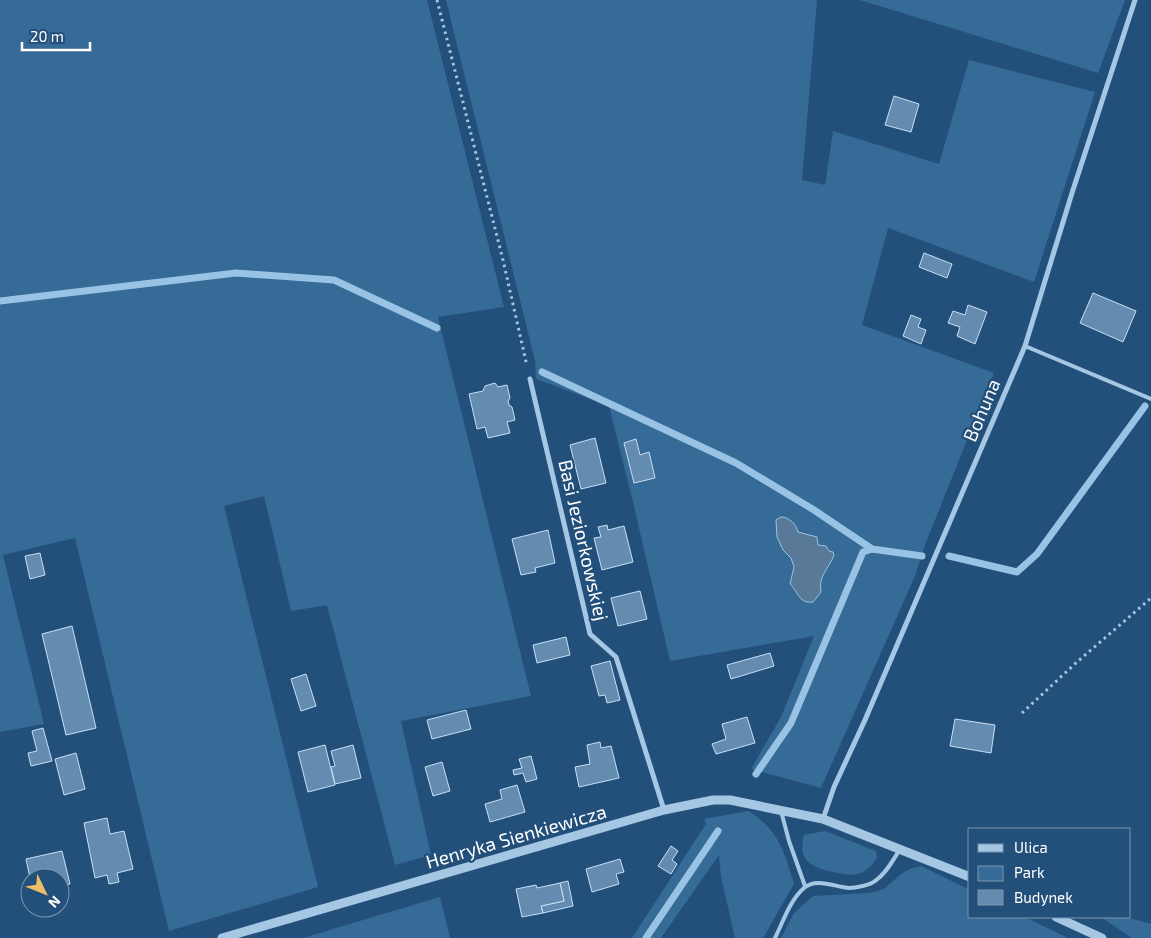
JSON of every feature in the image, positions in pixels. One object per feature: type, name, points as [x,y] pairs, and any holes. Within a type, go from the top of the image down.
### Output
[{"type":"street","name":"Bohuna","points":[[823,819],[834,787],[865,720],[1025,346],[1072,193],[1135,0]]},
{"type":"street","name":"Basi Jeziorkowskiej","points":[[530,379],[590,634],[616,657],[664,810]]},
{"type":"street","name":"Henryka Sienkiewicza","points":[[222,938],[664,810],[713,800],[730,800],[823,819],[968,876]]},
{"type":"street","points":[[1058,918],[1102,938]]},
{"type":"lane","points":[[1025,346],[1151,399]]},
{"type":"lane","points":[[782,811],[788,841],[805,886]]},
{"type":"lane","points":[[775,938],[796,896],[805,886],[814,883],[850,888],[872,883],[886,870],[900,849]]},
{"type":"path","points":[[437,0],[500,250],[530,379]]},
{"type":"path","points":[[1022,713],[1151,598]]},
{"type":"green space","points":[[0,0],[427,0],[504,307],[438,317],[531,696],[401,721],[431,855],[395,865],[327,605],[291,611],[264,496],[224,506],[318,887],[169,931],[75,538],[3,555],[44,724],[0,732]]},
{"type":"green space","points":[[446,0],[817,0],[802,180],[825,185],[833,131],[939,164],[969,60],[1095,92],[1034,282],[888,228],[862,325],[994,373],[925,545],[915,576],[821,788],[751,769],[781,717],[814,636],[670,661],[609,406],[536,379],[535,361]]},
{"type":"green space","points":[[860,0],[1125,0],[1098,73]]},
{"type":"green space","points":[[748,811],[773,833],[783,851],[794,884],[763,938],[735,938],[721,877],[719,855],[661,938],[632,938],[706,824],[704,819]]},
{"type":"green space","points":[[825,831],[876,851],[877,858],[867,870],[850,875],[836,873],[815,866],[806,860],[802,850],[804,835]]},
{"type":"green space","points":[[921,866],[968,889],[968,918],[1027,918],[1068,938],[781,938],[794,913],[813,896],[878,891],[910,869]]},
{"type":"green space","points":[[440,897],[450,938],[303,938]]},
{"type":"green space","points":[[1102,918],[1130,918],[1151,924],[1151,938],[1132,938]]},
{"type":"shaded area","points":[[781,517],[787,518],[792,522],[798,532],[817,537],[818,545],[826,546],[829,551],[833,552],[832,560],[824,572],[821,581],[821,592],[813,602],[802,600],[790,584],[794,567],[791,558],[783,550],[777,537],[776,520]]},
{"type":"building","points":[[894,96],[919,104],[911,132],[885,125]]},
{"type":"building","points":[[924,253],[952,264],[947,278],[919,267]]},
{"type":"building","points":[[1093,293],[1136,311],[1123,342],[1080,323]]},
{"type":"building","points":[[968,305],[987,312],[975,344],[957,336],[960,327],[948,323],[953,311],[965,315]]},
{"type":"building","points":[[911,315],[921,319],[918,327],[926,330],[921,344],[903,336]]},
{"type":"building","points":[[495,383],[498,387],[507,385],[510,398],[508,401],[512,407],[515,420],[507,422],[510,433],[488,438],[485,427],[477,429],[469,394],[483,391],[485,386]]},
{"type":"building","points":[[595,438],[606,483],[581,489],[570,445]]},
{"type":"building","points":[[636,439],[640,455],[649,452],[655,478],[634,483],[624,443]]},
{"type":"building","points":[[607,525],[608,530],[624,526],[633,562],[602,570],[594,538],[601,537],[598,527]]},
{"type":"building","points":[[548,530],[555,563],[535,568],[536,572],[521,575],[512,539]]},
{"type":"building","points":[[40,553],[45,575],[30,579],[25,556]]},
{"type":"building","points":[[640,591],[647,619],[618,626],[611,598]]},
{"type":"building","points":[[72,626],[96,728],[66,735],[42,634]]},
{"type":"building","points":[[566,637],[570,655],[537,663],[533,645]]},
{"type":"building","points":[[770,653],[774,666],[731,679],[727,665]]},
{"type":"building","points":[[610,661],[620,700],[607,703],[605,695],[599,696],[591,666]]},
{"type":"building","points":[[306,674],[316,706],[301,711],[291,679]]},
{"type":"building","points":[[466,710],[471,729],[432,739],[427,720]]},
{"type":"building","points":[[747,717],[755,743],[716,754],[712,744],[726,739],[722,724]]},
{"type":"building","points":[[955,719],[995,725],[991,753],[950,746]]},
{"type":"building","points":[[43,728],[52,761],[31,766],[28,753],[37,751],[32,731]]},
{"type":"building","points":[[600,742],[601,748],[611,746],[619,778],[579,787],[575,767],[590,764],[587,745]]},
{"type":"building","points":[[325,745],[335,785],[308,792],[298,752]]},
{"type":"building","points":[[353,745],[361,778],[335,784],[331,767],[335,766],[331,751]]},
{"type":"building","points":[[76,753],[85,789],[64,795],[55,759]]},
{"type":"building","points":[[531,756],[537,779],[526,782],[523,773],[514,775],[513,770],[522,768],[519,759]]},
{"type":"building","points":[[442,762],[450,791],[433,796],[425,767]]},
{"type":"building","points":[[517,785],[525,812],[490,822],[485,804],[502,799],[500,790]]},
{"type":"building","points":[[107,818],[110,834],[124,831],[133,869],[117,873],[119,882],[109,884],[107,875],[95,878],[84,823]]},
{"type":"building","points":[[671,846],[678,851],[672,860],[677,864],[671,874],[658,866]]},
{"type":"building","points":[[62,851],[66,868],[28,868],[26,859]]},
{"type":"building","points":[[620,859],[624,872],[616,874],[619,884],[592,892],[586,869]]},
{"type":"building","points":[[568,881],[573,906],[543,913],[541,906],[564,901],[560,883]]},
{"type":"building","points":[[560,883],[564,901],[541,906],[543,913],[522,917],[516,889],[536,885],[537,888]]},
{"type":"waterway","points":[[0,301],[236,273],[334,280],[437,328]]},
{"type":"waterway","points":[[542,372],[736,463],[814,510],[872,549]]},
{"type":"waterway","points":[[949,556],[1017,572],[1037,554],[1145,406]]},
{"type":"waterway","points":[[756,774],[791,723],[863,552],[872,549],[922,556]]},
{"type":"waterway","points":[[646,938],[718,831]]}]
